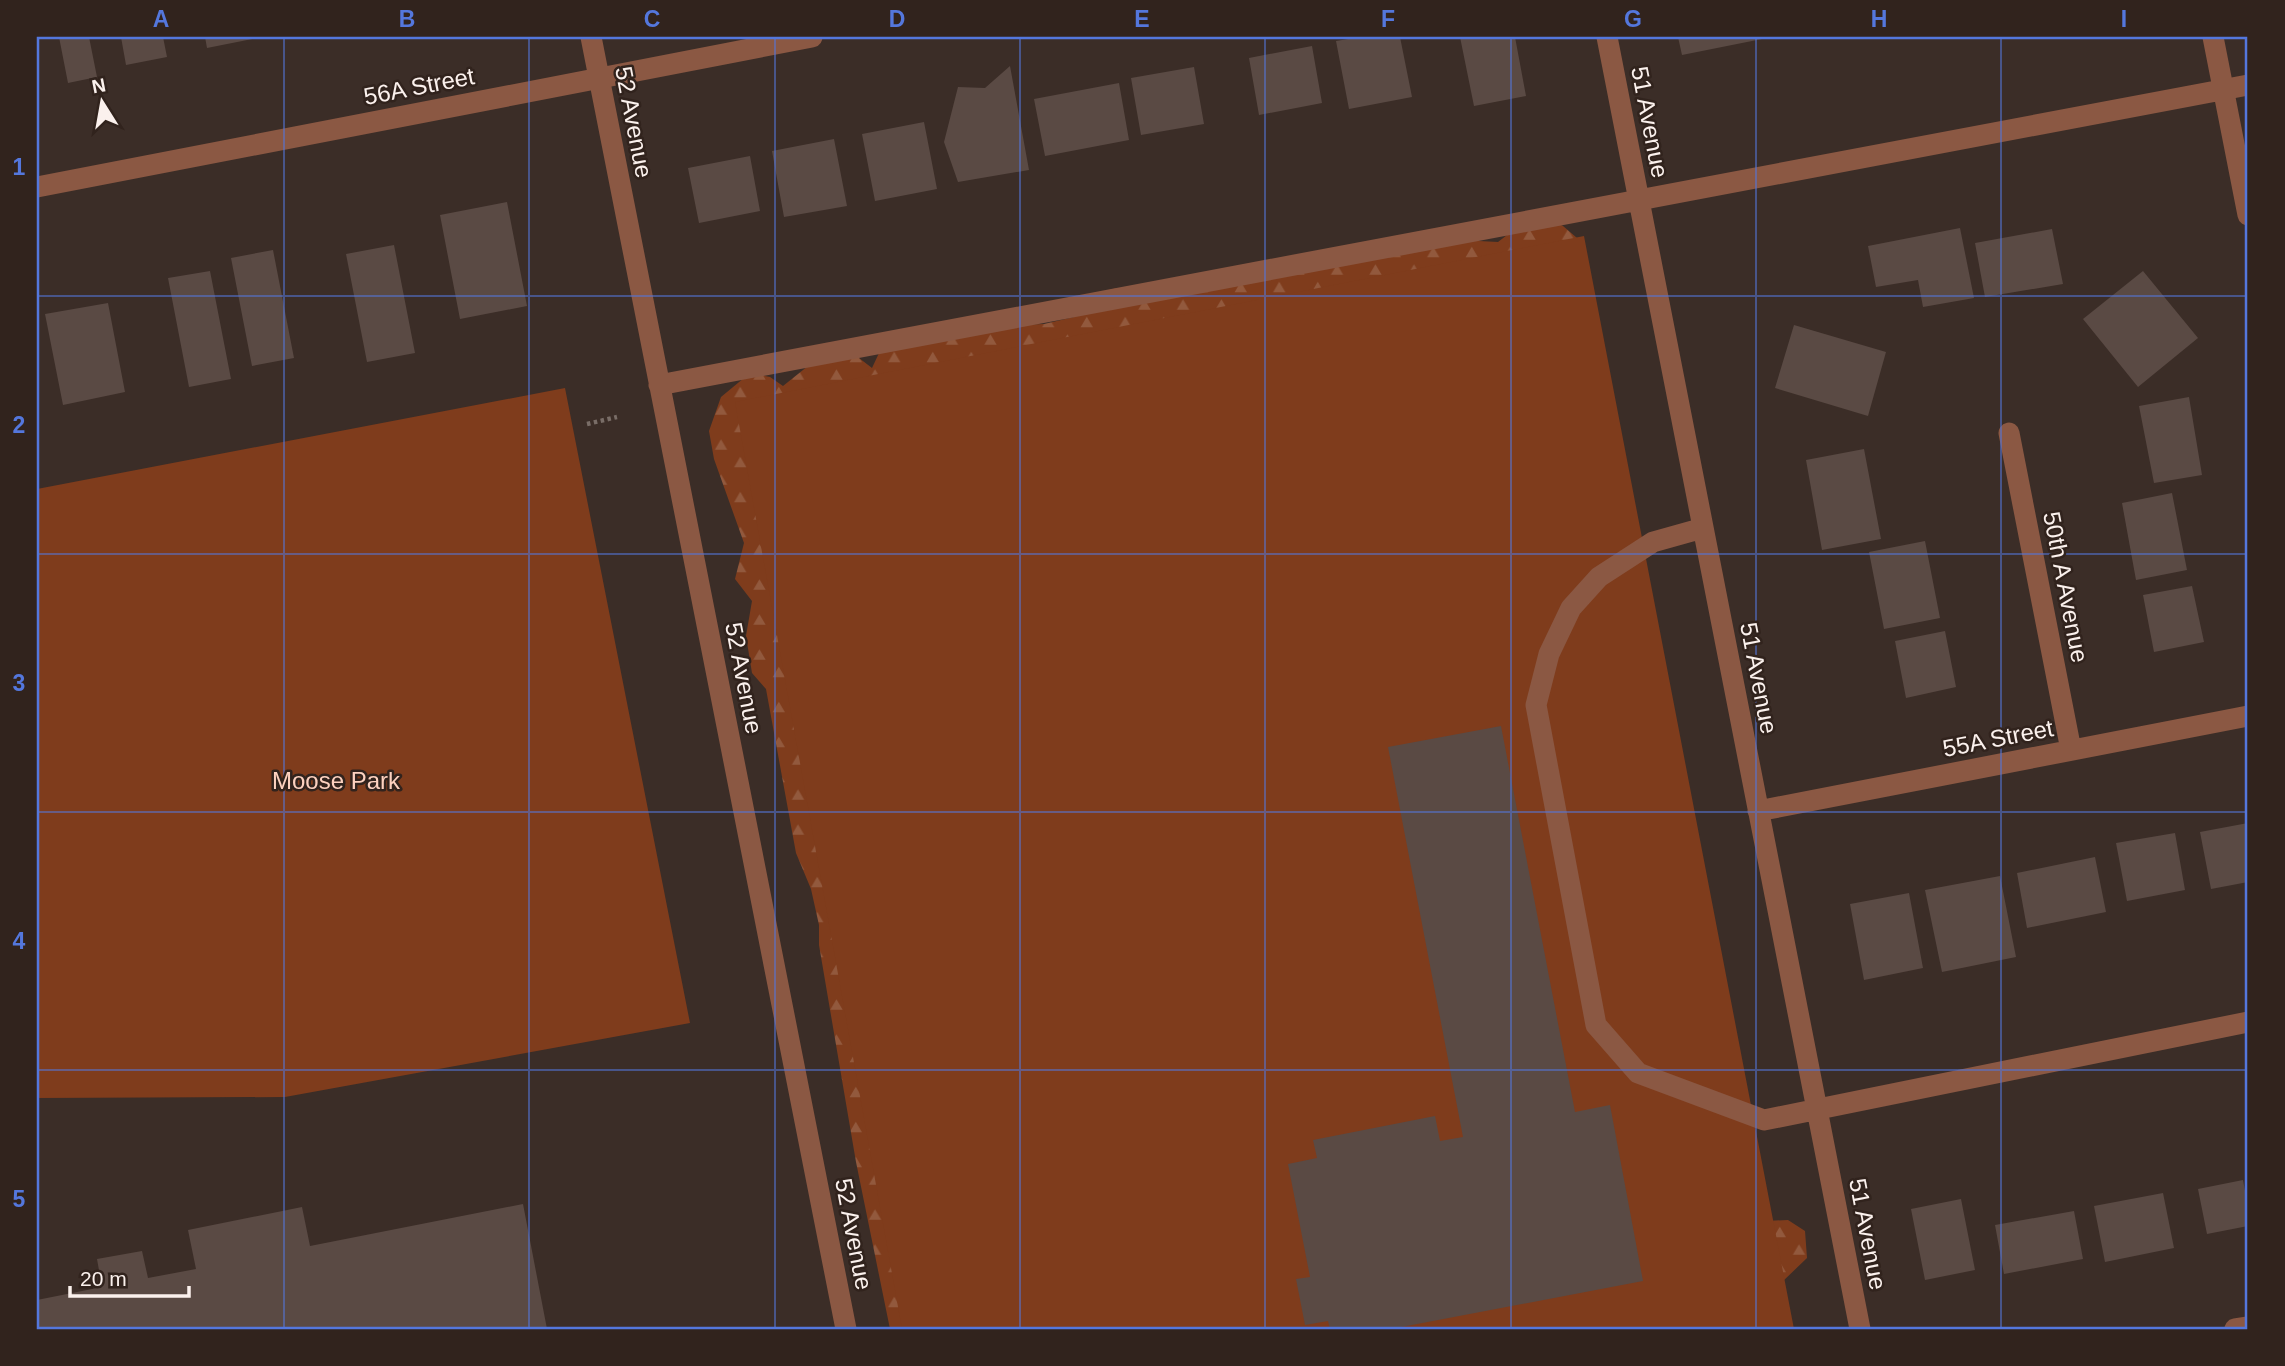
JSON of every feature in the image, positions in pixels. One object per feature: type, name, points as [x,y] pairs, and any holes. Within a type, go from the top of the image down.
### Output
[{"type":"street","name":"52 Avenue","points":[[591,37],[846,1329]]},
{"type":"street","name":"56A Street","points":[[37,187],[812,37]]},
{"type":"street","name":"51 Avenue","points":[[1606,37],[1860,1329]]},
{"type":"street","points":[[2213,37],[2248,215]]},
{"type":"street","points":[[659,385],[2248,85]]},
{"type":"street","name":"50th A Avenue","points":[[2009,433],[2071,750]]},
{"type":"street","points":[[1703,528],[1653,541],[1599,577],[1571,608],[1549,654],[1536,705],[1596,1025],[1638,1073],[1764,1120],[2248,1022]]},
{"type":"street","name":"55A Street","points":[[1758,811],[2248,716]]},
{"type":"street","points":[[2235,1329],[2248,1327]]},
{"type":"path","points":[[587,424],[617,417]]},
{"type":"green space","points":[[1547,218],[1563,226],[1577,238],[941,1329],[890,1329],[856,1162],[819,945],[819,925],[811,889],[796,853],[766,689],[752,673],[746,636],[752,601],[735,579],[744,543],[714,459],[709,431],[721,397],[750,373],[770,377],[783,386],[808,366],[831,357],[859,358],[872,368],[880,351],[1074,317],[1096,293],[1117,288],[1136,294],[1459,240],[1498,242],[1524,222]]},
{"type":"green space","points":[[1584,236],[1794,1329],[902,1329],[735,402]]},
{"type":"green space","name":"Moose Park","points":[[565,388],[690,1023],[285,1097],[37,1098],[37,489]]},
{"type":"green space","points":[[1788,1220],[1805,1231],[1807,1258],[1782,1282],[1766,1221]]},
{"type":"building","points":[[59,37],[89,37],[97,77],[68,83]]},
{"type":"building","points":[[121,37],[163,37],[167,57],[126,65]]},
{"type":"building","points":[[205,37],[257,37],[257,38],[207,48]]},
{"type":"building","points":[[1360,37],[1400,37],[1412,97],[1349,109],[1336,41]]},
{"type":"building","points":[[1460,37],[1515,37],[1526,96],[1474,106]]},
{"type":"building","points":[[1678,37],[1767,37],[1767,38],[1682,55]]},
{"type":"building","points":[[1312,46],[1322,103],[1259,115],[1249,58]]},
{"type":"building","points":[[1010,66],[1029,170],[958,182],[944,142],[958,87],[985,88]]},
{"type":"building","points":[[1194,67],[1204,124],[1141,135],[1131,78]]},
{"type":"building","points":[[1119,83],[1129,140],[1045,156],[1034,99]]},
{"type":"building","points":[[924,122],[937,189],[875,201],[862,134]]},
{"type":"building","points":[[834,139],[847,206],[784,217],[772,151]]},
{"type":"building","points":[[750,156],[760,211],[699,223],[688,168]]},
{"type":"building","points":[[507,202],[527,306],[460,319],[440,215]]},
{"type":"building","points":[[1960,228],[1974,298],[1923,307],[1918,280],[1876,287],[1868,246]]},
{"type":"building","points":[[2052,229],[2063,284],[1985,297],[1975,243]]},
{"type":"building","points":[[394,245],[415,353],[367,362],[346,254]]},
{"type":"building","points":[[273,250],[294,358],[252,366],[231,258]]},
{"type":"building","points":[[210,271],[231,379],[189,387],[168,278]]},
{"type":"building","points":[[2143,271],[2198,338],[2138,387],[2083,319]]},
{"type":"building","points":[[108,303],[125,392],[63,405],[45,314]]},
{"type":"building","points":[[1794,325],[1886,352],[1868,416],[1775,388]]},
{"type":"building","points":[[2189,397],[2202,475],[2154,483],[2139,406]]},
{"type":"building","points":[[1864,449],[1881,539],[1822,550],[1806,460]]},
{"type":"building","points":[[2172,493],[2187,570],[2136,580],[2122,503]]},
{"type":"building","points":[[1925,541],[1940,618],[1884,629],[1869,552]]},
{"type":"building","points":[[2192,586],[2204,642],[2154,652],[2143,595]]},
{"type":"building","points":[[1945,631],[1956,687],[1906,698],[1895,641]]},
{"type":"building","points":[[1501,726],[1575,1112],[1610,1105],[1643,1281],[1391,1329],[1330,1329],[1328,1321],[1305,1325],[1296,1279],[1310,1277],[1288,1164],[1317,1158],[1313,1140],[1435,1116],[1440,1141],[1463,1137],[1388,747]]},
{"type":"building","points":[[2248,823],[2248,882],[2211,889],[2200,832]]},
{"type":"building","points":[[2175,833],[2185,890],[2127,901],[2116,843]]},
{"type":"building","points":[[2095,857],[2106,912],[2027,928],[2017,873]]},
{"type":"building","points":[[2000,876],[2016,957],[1942,972],[1925,890]]},
{"type":"building","points":[[1909,893],[1923,968],[1864,980],[1850,904]]},
{"type":"building","points":[[2243,1180],[2248,1226],[2207,1234],[2198,1189]]},
{"type":"building","points":[[2163,1193],[2174,1248],[2105,1262],[2094,1206]]},
{"type":"building","points":[[1961,1199],[1975,1270],[1925,1280],[1911,1209]]},
{"type":"building","points":[[523,1204],[547,1329],[37,1329],[37,1300],[102,1287],[97,1259],[142,1251],[148,1278],[196,1269],[188,1230],[302,1207],[310,1246]]},
{"type":"building","points":[[2074,1211],[2083,1259],[2004,1274],[1995,1225]]}]
